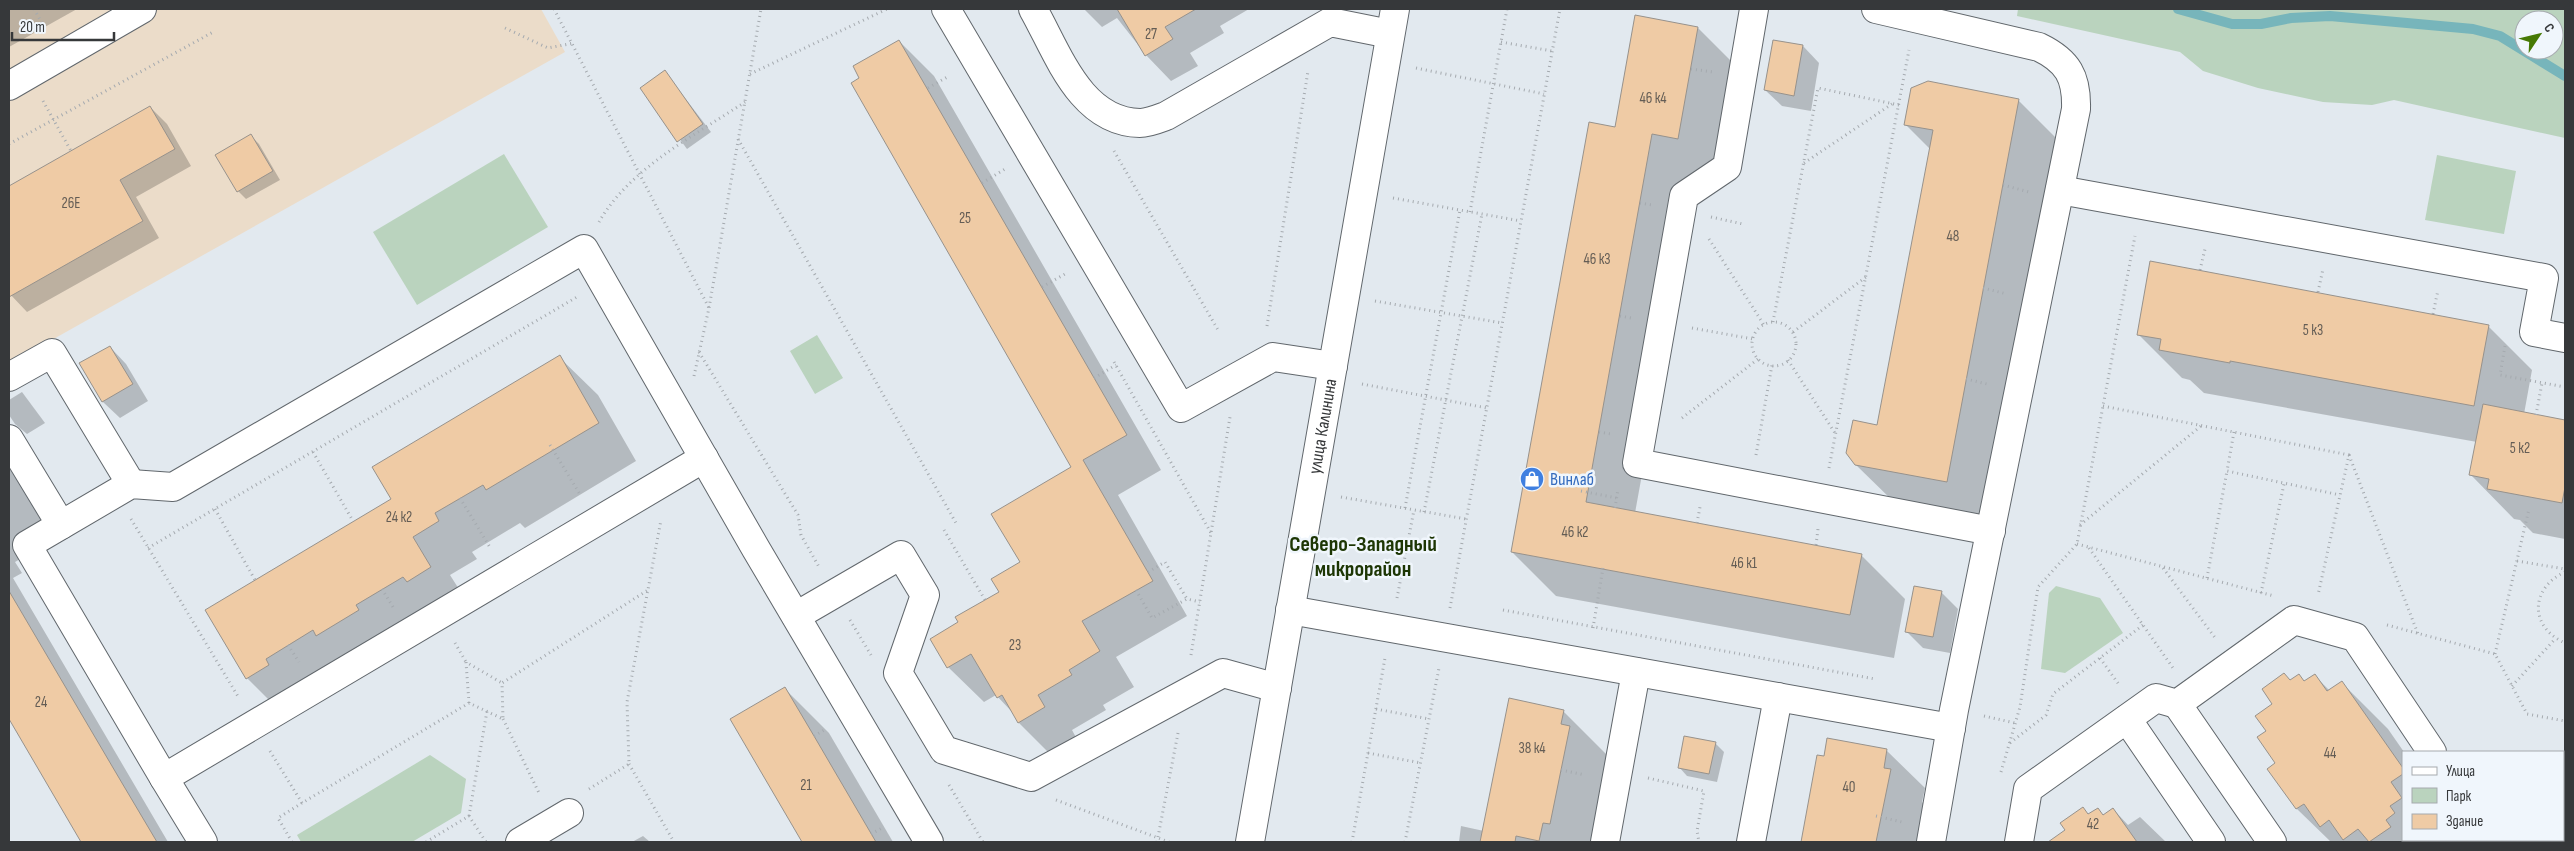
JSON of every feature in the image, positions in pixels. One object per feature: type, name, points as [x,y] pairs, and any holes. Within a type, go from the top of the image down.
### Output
[{"type":"street","points":[[9,86],[142,9]]},
{"type":"street","points":[[946,9],[1181,408],[1273,357],[1332,372]]},
{"type":"street","points":[[1033,9],[1078,90],[1097,110],[1119,121],[1142,124],[1172,113],[1330,22],[1393,22]]},
{"type":"street","points":[[1754,9],[1727,167],[1684,196],[1637,463],[1991,530]]},
{"type":"street","points":[[1876,9],[2019,40],[2057,56],[2069,70],[2077,91],[2076,109],[2060,190],[1950,728],[1931,842]]},
{"type":"street","name":"улица Калинина","points":[[1250,842],[1393,22]]},
{"type":"street","points":[[2060,190],[2544,278],[2534,332],[2565,338]]},
{"type":"street","points":[[203,842],[27,545],[131,484],[173,487],[584,250],[929,842]]},
{"type":"street","points":[[9,377],[52,353],[131,484]]},
{"type":"street","points":[[9,439],[61,525]]},
{"type":"street","points":[[164,778],[704,458]]},
{"type":"street","points":[[796,616],[901,555],[925,595],[898,673],[944,750],[1032,777],[1222,673],[1277,688]]},
{"type":"street","points":[[1290,610],[1950,728]]},
{"type":"street","points":[[2020,842],[2028,789],[2156,698],[2184,699],[2294,620],[2355,637],[2431,751]]},
{"type":"street","points":[[1605,842],[1636,672]]},
{"type":"street","points":[[1751,842],[1778,697]]},
{"type":"street","points":[[2184,699],[2272,842]]},
{"type":"street","points":[[2127,719],[2211,842]]},
{"type":"street","points":[[520,842],[561,818]]},
{"type":"path","points":[[34,9],[46,30]]},
{"type":"path","points":[[554,9],[574,43],[710,308]]},
{"type":"path","points":[[684,423],[710,308],[761,9]]},
{"type":"path","points":[[750,74],[887,9]]},
{"type":"path","points":[[1470,212],[1507,9]]},
{"type":"path","points":[[1405,842],[1445,638],[1560,9]]},
{"type":"path","points":[[505,28],[548,48],[574,43]]},
{"type":"path","points":[[1261,364],[1314,30]]},
{"type":"path","points":[[9,144],[215,31]]},
{"type":"path","points":[[1501,42],[1552,51]]},
{"type":"path","points":[[1823,498],[1910,45]]},
{"type":"path","points":[[1386,62],[1544,94]]},
{"type":"path","points":[[928,88],[952,75]]},
{"type":"path","points":[[1773,322],[1818,88],[1899,105]]},
{"type":"path","points":[[584,250],[610,203],[640,173],[745,101]]},
{"type":"path","points":[[1804,163],[1892,104]]},
{"type":"path","points":[[738,139],[956,522]]},
{"type":"path","points":[[1113,150],[1218,330]]},
{"type":"path","points":[[982,183],[1006,169]]},
{"type":"path","points":[[2003,185],[2031,192]]},
{"type":"path","points":[[1363,192],[1521,221]]},
{"type":"path","points":[[2000,780],[2008,744],[2020,707],[2038,587],[2076,544],[2141,205]]},
{"type":"path","points":[[1405,508],[1460,210]]},
{"type":"path","points":[[1424,512],[1482,214]]},
{"type":"path","points":[[1710,217],[1743,224]]},
{"type":"path","points":[[1708,237],[1764,325]]},
{"type":"path","points":[[2200,270],[2206,243]]},
{"type":"path","points":[[2318,292],[2323,265]]},
{"type":"path","points":[[1042,287],[1064,274]]},
{"type":"path","points":[[1793,332],[1866,277]]},
{"type":"path","points":[[2433,314],[2439,286]]},
{"type":"path","points":[[1984,288],[2011,295]]},
{"type":"path","points":[[148,548],[582,295]]},
{"type":"path","points":[[1345,296],[1502,323]]},
{"type":"path","points":[[1773,322],[1783,323],[1793,332],[1796,346],[1788,360],[1772,365],[1758,358],[1753,347],[1753,339],[1759,329],[1773,322]]},
{"type":"path","points":[[2506,338],[2500,375],[2565,388]]},
{"type":"path","points":[[1682,418],[1758,358]]},
{"type":"path","points":[[1788,360],[1835,433]]},
{"type":"path","points":[[1094,378],[1116,365]]},
{"type":"path","points":[[1751,485],[1772,365]]},
{"type":"path","points":[[1332,372],[1425,396],[1487,408]]},
{"type":"path","points":[[1157,840],[1185,694],[1237,377]]},
{"type":"path","points":[[1966,380],[1994,385]]},
{"type":"path","points":[[2536,415],[2542,383]]},
{"type":"path","points":[[2103,406],[2349,455]]},
{"type":"path","points":[[2080,526],[2202,425]]},
{"type":"path","points":[[2207,578],[2234,432]]},
{"type":"path","points":[[550,445],[582,498]]},
{"type":"path","points":[[313,452],[353,521]]},
{"type":"path","points":[[2318,598],[2349,455]]},
{"type":"path","points":[[2349,455],[2418,634]]},
{"type":"path","points":[[2227,471],[2340,495]]},
{"type":"path","points":[[669,478],[627,702],[629,764],[674,842]]},
{"type":"path","points":[[2261,593],[2284,484]]},
{"type":"path","points":[[1581,491],[1617,498]]},
{"type":"path","points":[[1311,492],[1466,519]]},
{"type":"path","points":[[460,498],[492,551]]},
{"type":"path","points":[[214,509],[256,580]]},
{"type":"path","points":[[2495,654],[2529,509]]},
{"type":"path","points":[[1352,842],[1390,628],[1414,510]]},
{"type":"path","points":[[944,530],[985,600]]},
{"type":"path","points":[[2089,547],[2144,625],[2184,699]]},
{"type":"path","points":[[2517,560],[2565,570]]},
{"type":"path","points":[[1148,572],[1165,562],[1187,599]]},
{"type":"path","points":[[2163,567],[2233,664]]},
{"type":"path","points":[[1593,628],[1603,568]]},
{"type":"path","points":[[2565,570],[2546,585],[2540,597],[2538,608],[2541,620],[2547,630],[2556,638],[2565,642]]},
{"type":"path","points":[[382,589],[395,609]]},
{"type":"path","points":[[1136,590],[1152,618],[1187,599],[1200,602]]},
{"type":"path","points":[[1503,610],[1875,680]]},
{"type":"path","points":[[2008,744],[2046,715],[2052,694],[2144,625]]},
{"type":"path","points":[[2512,686],[2556,638]]},
{"type":"path","points":[[288,645],[300,665]]},
{"type":"path","points":[[468,703],[466,662],[502,683]]},
{"type":"path","points":[[1376,709],[1429,719]]},
{"type":"path","points":[[486,842],[470,816],[487,712]]},
{"type":"path","points":[[504,719],[561,818],[575,797],[629,764]]},
{"type":"path","points":[[1368,753],[1421,763]]},
{"type":"path","points":[[1618,772],[1704,792],[1697,831],[1698,842]]},
{"type":"path","points":[[1032,777],[1042,794],[1157,840],[1169,842]]},
{"type":"path","points":[[292,842],[278,818],[302,803]]},
{"type":"path","points":[[426,842],[470,816]]},
{"type":"shaded area","points":[[9,9],[541,9],[565,52],[9,364]]},
{"type":"green space","points":[[2018,9],[2565,9],[2565,138],[2394,100],[2372,105],[2323,102],[2258,88],[2203,71],[2180,52],[2017,16]]},
{"type":"green space","points":[[504,154],[548,227],[417,305],[373,232]]},
{"type":"green space","points":[[2437,155],[2516,171],[2504,234],[2425,220]]},
{"type":"green space","points":[[817,335],[843,378],[815,394],[790,351]]},
{"type":"green space","points":[[2056,586],[2100,598],[2123,633],[2065,673],[2041,669],[2049,593]]},
{"type":"green space","points":[[430,755],[466,779],[461,813],[412,842],[301,842],[297,835]]},
{"type":"building","points":[[1117,9],[1196,9],[1165,27],[1173,39],[1145,56]]},
{"type":"building","points":[[1635,15],[1698,27],[1678,139],[1652,134],[1586,502],[1862,554],[1850,615],[1511,552],[1589,122],[1615,127]]},
{"type":"building","points":[[899,40],[1127,435],[1083,460],[1153,581],[1082,621],[1100,651],[1069,670],[1072,675],[1038,695],[1045,707],[1018,723],[1002,695],[997,698],[971,654],[947,668],[930,639],[958,622],[955,617],[999,592],[991,579],[1020,562],[991,514],[1071,467],[851,83],[859,78],[853,66]]},
{"type":"building","points":[[1773,40],[1803,45],[1794,96],[1764,90]]},
{"type":"building","points":[[665,70],[703,124],[677,142],[640,88]]},
{"type":"building","points":[[1928,81],[2019,99],[1947,482],[1855,465],[1846,453],[1853,420],[1877,425],[1933,130],[1904,125],[1911,88]]},
{"type":"building","points":[[150,106],[175,149],[120,180],[143,221],[9,297],[9,186]]},
{"type":"building","points":[[251,134],[273,171],[237,192],[215,155]]},
{"type":"building","points":[[2150,261],[2489,325],[2474,406],[2230,361],[2230,363],[2159,350],[2161,339],[2137,335]]},
{"type":"building","points":[[110,346],[133,384],[102,402],[79,363]]},
{"type":"building","points":[[560,355],[599,423],[486,490],[483,485],[435,513],[439,521],[413,537],[431,567],[407,582],[403,577],[356,605],[359,610],[316,636],[313,630],[266,659],[269,665],[246,679],[205,610],[391,499],[372,467]]},
{"type":"building","points":[[2483,404],[2565,420],[2565,487],[2562,503],[2487,489],[2489,479],[2469,475]]},
{"type":"building","points":[[1914,586],[1942,591],[1933,637],[1905,632]]},
{"type":"building","points":[[9,591],[157,842],[81,842],[9,719]]},
{"type":"building","points":[[2284,673],[2290,680],[2299,674],[2304,681],[2315,674],[2327,691],[2342,681],[2402,767],[2402,775],[2391,782],[2402,798],[2390,806],[2395,813],[2386,820],[2391,827],[2369,842],[2358,829],[2343,840],[2329,820],[2320,827],[2304,804],[2296,809],[2267,769],[2275,763],[2257,737],[2266,731],[2255,716],[2272,704],[2262,689]]},
{"type":"building","points":[[785,687],[876,842],[802,842],[730,719]]},
{"type":"building","points":[[1509,698],[1564,710],[1561,724],[1570,726],[1550,824],[1543,823],[1539,841],[1516,836],[1515,842],[1480,842]]},
{"type":"building","points":[[1684,736],[1716,742],[1709,774],[1678,768]]},
{"type":"building","points":[[1827,738],[1887,749],[1884,768],[1891,769],[1876,842],[1801,842],[1817,755],[1824,756]]},
{"type":"building","points":[[2083,807],[2088,814],[2098,808],[2103,815],[2113,808],[2137,842],[2048,842],[2065,830],[2060,823]]},
{"type":"waterway","points":[[2178,9],[2232,24],[2261,24],[2291,18],[2330,16],[2473,29],[2500,36],[2565,76]]},
{"type":"place","name":"Винлаб","points":[[1532,479]]},
{"type":"district","name":"Северо-Западный микрорайон","points":[[1363,556]]}]
